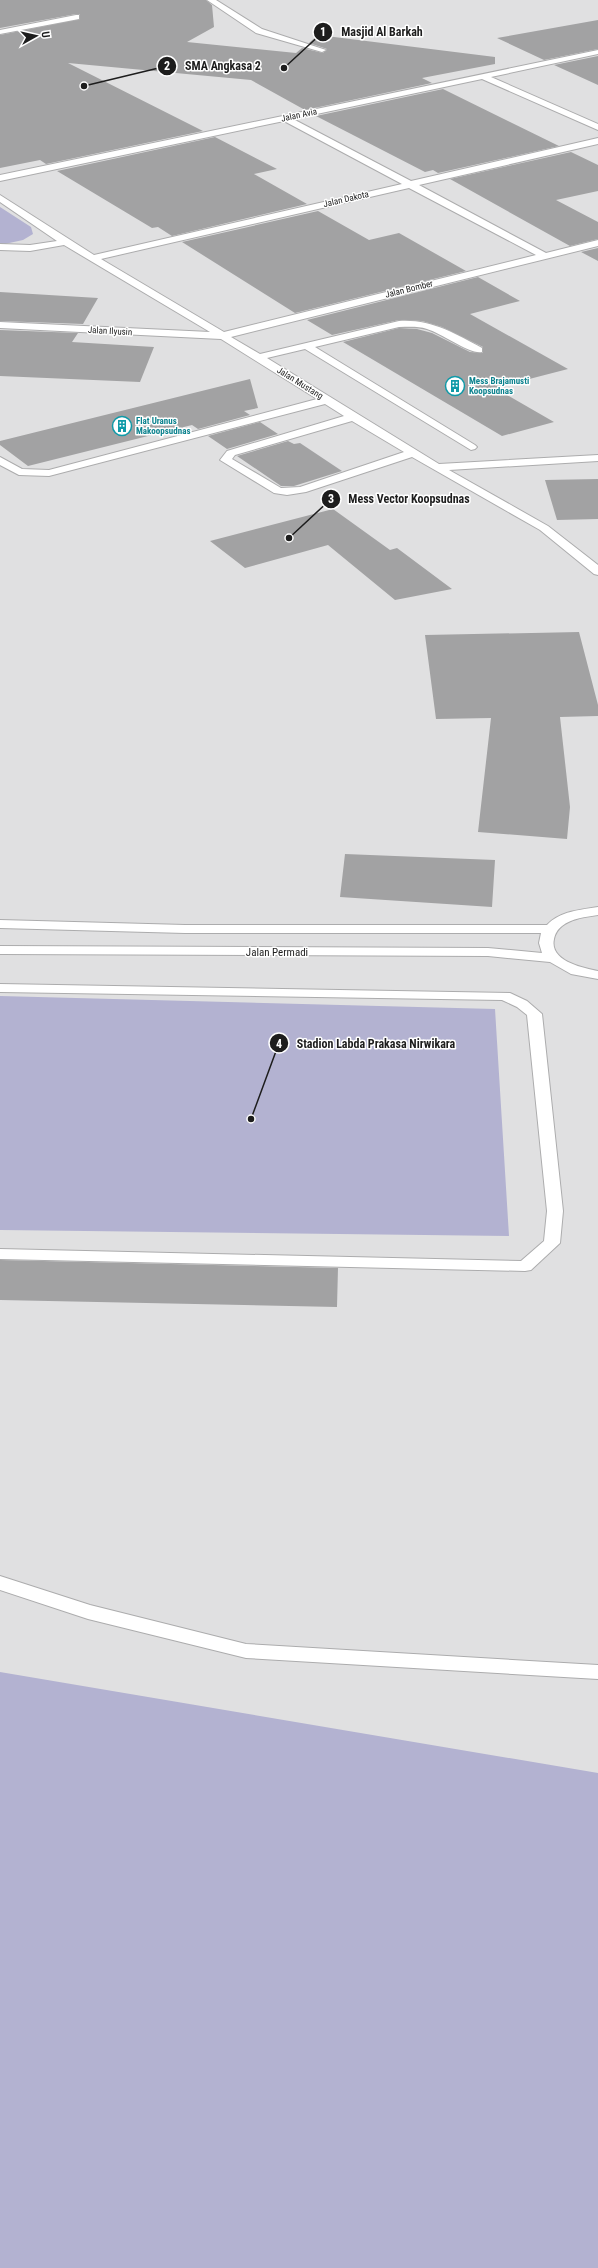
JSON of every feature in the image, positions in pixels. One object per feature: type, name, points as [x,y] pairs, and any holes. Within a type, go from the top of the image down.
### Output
[{"type":"lane","points":[[211,0],[259,31],[322,50]]},
{"type":"lane","points":[[0,32],[76,18]]},
{"type":"lane","name":"Jalan Avia","points":[[0,178],[598,52]]},
{"type":"lane","points":[[482,76],[598,128]]},
{"type":"lane","points":[[285,118],[545,256]]},
{"type":"lane","name":"Jalan Dakota","points":[[94,258],[598,141]]},
{"type":"lane","name":"Jalan Mustang","points":[[0,198],[66,242],[258,357],[353,417],[544,528],[598,571]]},
{"type":"lane","points":[[0,247],[30,248],[66,242]]},
{"type":"lane","name":"Jalan Bomber","points":[[221,336],[598,243]]},
{"type":"lane","points":[[258,357],[399,324],[416,323],[431,325],[478,350]]},
{"type":"lane","name":"Jalan Ilyusin","points":[[0,325],[221,336]]},
{"type":"lane","points":[[307,346],[471,447]]},
{"type":"lane","points":[[0,460],[19,472],[49,473],[327,400]]},
{"type":"lane","points":[[353,417],[231,453],[226,460],[278,491],[288,492],[302,490],[413,453]]},
{"type":"lane","points":[[438,467],[598,458]]},
{"type":"lane","points":[[598,910],[580,912],[562,918],[549,929],[545,937],[546,947],[554,958],[569,968],[598,975]]},
{"type":"lane","name":"Jalan Permadi","points":[[0,924],[185,929],[549,929]]},
{"type":"lane","name":"Jalan Permadi","points":[[0,950],[488,952],[554,958]]},
{"type":"lane","points":[[0,988],[505,996],[522,1004],[534,1014],[555,1211],[552,1243],[524,1266],[0,1254]]},
{"type":"lane","points":[[0,1583],[88,1612],[246,1651],[598,1672]]},
{"type":"shaded area","points":[[0,207],[31,227],[33,234],[23,240],[0,245]]},
{"type":"shaded area","points":[[0,996],[495,1009],[509,1236],[0,1230]]},
{"type":"shaded area","points":[[0,1672],[598,1773],[598,2268],[0,2268]]},
{"type":"building","points":[[0,0],[206,0],[212,5],[214,27],[187,42],[296,53],[302,48],[323,53],[327,49],[309,43],[318,35],[495,57],[495,64],[422,78],[432,83],[305,110],[251,80],[68,63],[203,131],[46,164],[40,160],[0,168],[0,35],[80,19],[80,14],[0,28]]},
{"type":"building","points":[[598,20],[598,49],[544,60],[497,38]]},
{"type":"building","points":[[598,56],[598,85],[554,65]]},
{"type":"building","points":[[443,89],[559,146],[438,173],[433,170],[425,172],[316,116]]},
{"type":"building","points":[[215,137],[277,169],[254,174],[307,204],[172,236],[158,227],[152,228],[57,171]]},
{"type":"building","points":[[571,152],[598,165],[598,191],[556,200],[598,222],[598,239],[570,246],[450,179]]},
{"type":"building","points":[[318,211],[369,240],[399,233],[466,271],[295,313],[182,242]]},
{"type":"building","points":[[598,248],[598,261],[581,252]]},
{"type":"building","points":[[478,277],[520,301],[470,314],[568,369],[495,388],[554,422],[502,436],[343,342],[399,328],[417,329],[432,333],[470,352],[483,353],[483,347],[442,327],[422,321],[399,320],[332,335],[307,320]]},
{"type":"building","points":[[0,292],[98,298],[83,324],[0,321]]},
{"type":"building","points":[[0,330],[78,333],[72,342],[154,347],[140,382],[0,376]]},
{"type":"building","name":"Flat Uranus Makoopsudnas","points":[[250,379],[258,408],[244,411],[250,415],[198,429],[192,425],[28,466],[0,445],[0,441]]},
{"type":"building","points":[[260,422],[278,434],[227,449],[208,436]]},
{"type":"building","points":[[288,441],[294,444],[300,443],[342,471],[294,486],[281,486],[237,456]]},
{"type":"building","points":[[598,479],[598,519],[557,520],[545,480]]},
{"type":"building","points":[[333,509],[390,550],[397,548],[452,589],[395,600],[328,545],[245,568],[210,541]]},
{"type":"building","points":[[579,632],[598,705],[598,716],[560,717],[570,807],[567,839],[478,832],[491,718],[436,719],[425,635]]},
{"type":"building","points":[[345,854],[495,860],[492,907],[340,897]]},
{"type":"building","points":[[0,1260],[338,1268],[337,1307],[0,1300]]},
{"type":"place","name":"Masjid Al Barkah","points":[[284,68]]},
{"type":"place","name":"SMA Angkasa 2","points":[[84,86]]},
{"type":"place","name":"Mess Brajamusti Koopsudnas","points":[[455,386]]},
{"type":"place","name":"Flat Uranus Makoopsudnas","points":[[122,426]]},
{"type":"place","name":"Mess Vector Koopsudnas","points":[[289,538]]},
{"type":"place","name":"Stadion Labda Prakasa Nirwikara","points":[[251,1119]]}]
